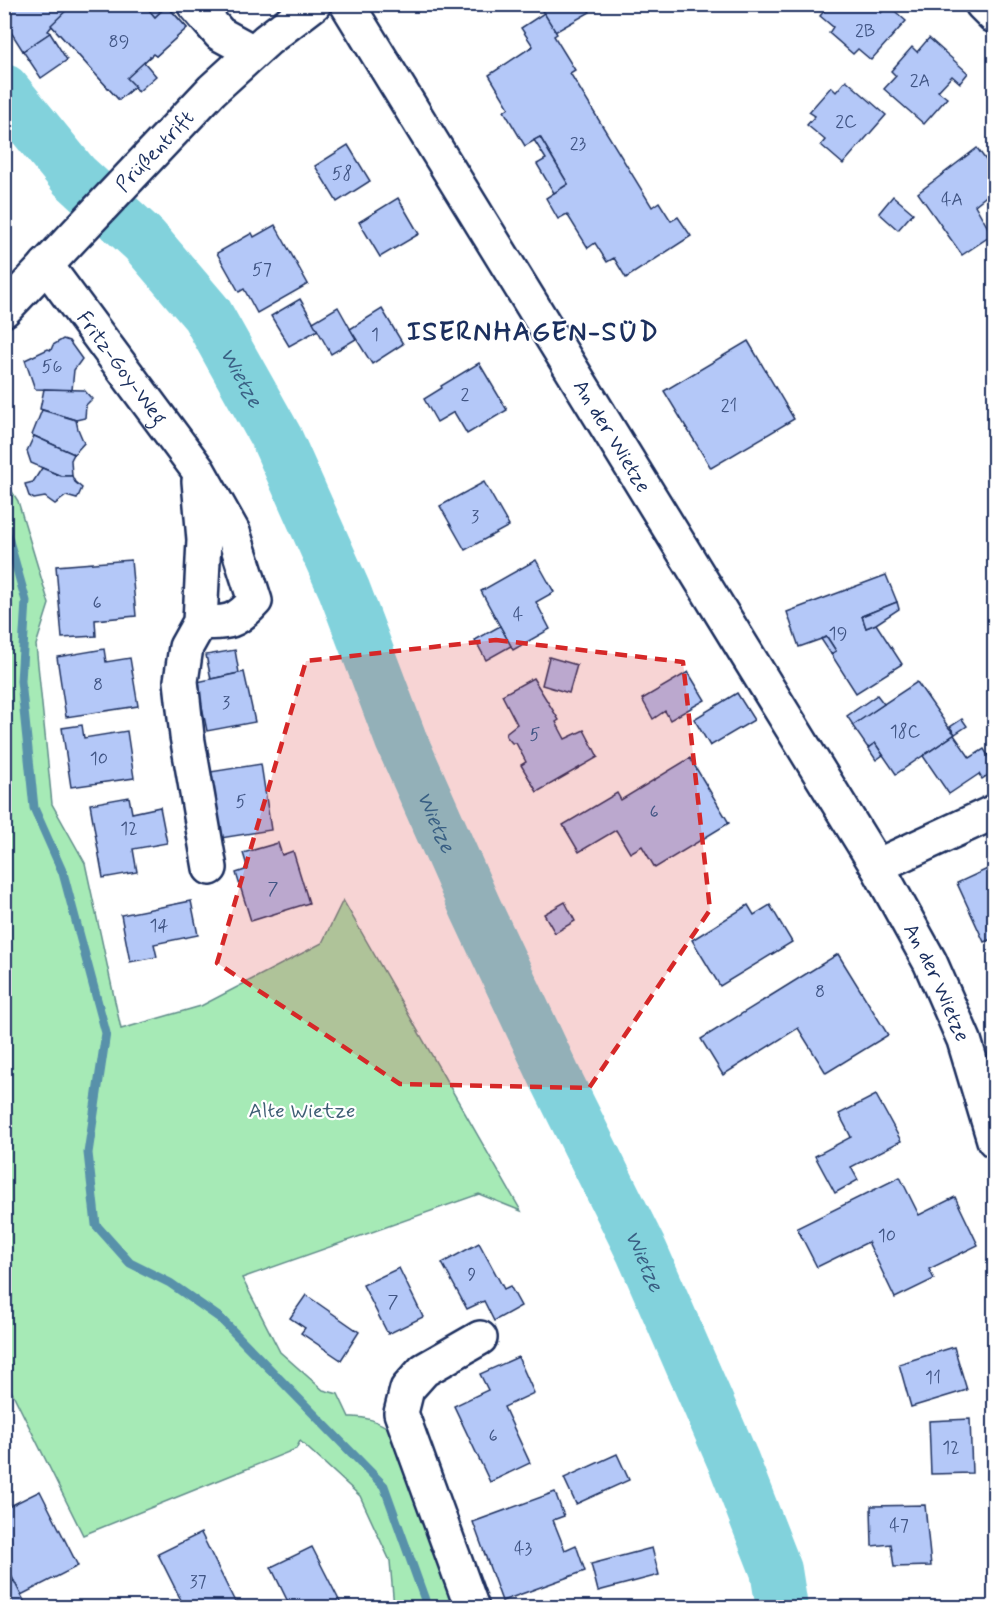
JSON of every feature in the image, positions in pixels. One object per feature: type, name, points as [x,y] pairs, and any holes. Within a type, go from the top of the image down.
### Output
[{"type":"street","points":[[194,4],[220,34],[253,52]]},
{"type":"street","name":"Prüßentrift","points":[[4,310],[212,90],[253,52],[314,4]]},
{"type":"street","name":"An der Wietze","points":[[347,4],[876,866],[930,962],[964,1040],[994,1140]]},
{"type":"street","points":[[982,4],[994,16]]},
{"type":"street","name":"Fritz-Goy-Weg","points":[[46,265],[198,470],[233,532],[255,601],[242,615],[221,624],[200,622]]},
{"type":"street","points":[[198,470],[204,540],[200,622],[186,646],[181,681],[187,736],[210,868]]},
{"type":"street","points":[[876,866],[994,812]]},
{"type":"street","points":[[472,1608],[401,1413],[407,1389],[424,1370],[480,1338]]},
{"type":"highlighted area","points":[[496,640],[683,662],[710,910],[589,1088],[400,1084],[217,963],[306,661]]},
{"type":"green space","name":"Alte Wietze","points":[[4,479],[18,501],[49,604],[36,645],[52,804],[85,863],[121,1029],[201,1006],[322,943],[343,900],[521,1211],[479,1194],[242,1278],[280,1352],[323,1390],[338,1394],[349,1417],[372,1420],[392,1431],[456,1603],[454,1607],[394,1607],[390,1561],[360,1496],[300,1441],[296,1449],[83,1535],[5,1378]]},
{"type":"building","points":[[10,4],[166,4],[187,28],[156,56],[153,54],[144,62],[156,76],[138,92],[134,87],[119,100],[52,26],[48,31],[50,33],[23,51],[9,29],[7,18]]},
{"type":"building","points":[[73,4],[135,4],[138,8],[144,4],[155,17],[167,6],[187,28],[127,78],[135,86],[119,100],[51,25]]},
{"type":"building","points":[[144,4],[154,4],[160,12],[155,17]]},
{"type":"building","points":[[538,4],[593,4],[587,8],[590,12],[555,32]]},
{"type":"building","points":[[830,4],[870,4],[881,13],[888,5],[906,21],[871,60],[858,49],[853,54],[829,33],[833,27],[820,16]]},
{"type":"building","points":[[544,13],[557,34],[554,36],[575,70],[570,73],[652,207],[659,202],[671,221],[678,217],[691,236],[626,278],[614,258],[607,262],[595,243],[588,248],[567,214],[558,219],[546,198],[568,184],[540,137],[525,146],[504,111],[509,108],[489,75],[533,46],[521,28]]},
{"type":"building","points":[[50,33],[67,60],[41,78],[23,51]]},
{"type":"building","points":[[929,38],[968,73],[960,83],[952,76],[938,91],[947,98],[924,124],[884,89],[896,76],[891,71],[912,47],[917,52]]},
{"type":"building","points":[[846,80],[886,115],[843,164],[821,145],[825,140],[807,125],[815,116],[809,112],[831,87],[836,92]]},
{"type":"building","points":[[540,137],[568,184],[554,193],[537,164],[546,159],[534,140]]},
{"type":"building","points":[[348,145],[370,181],[337,202],[315,166]]},
{"type":"building","points":[[977,148],[994,171],[994,190],[975,205],[992,235],[962,255],[918,193]]},
{"type":"building","points":[[893,196],[913,213],[898,230],[879,213]]},
{"type":"building","points":[[398,198],[419,234],[380,257],[359,222]]},
{"type":"building","points":[[275,225],[308,284],[257,313],[244,289],[239,292],[217,253],[252,233],[254,237]]},
{"type":"building","points":[[300,299],[318,330],[289,346],[271,316]]},
{"type":"building","points":[[338,307],[356,339],[331,354],[313,322]]},
{"type":"building","points":[[382,309],[403,344],[372,364],[350,329]]},
{"type":"building","points":[[63,339],[69,341],[82,359],[74,370],[72,390],[35,389],[25,360],[48,349],[51,350],[53,345]]},
{"type":"building","points":[[748,341],[794,419],[711,468],[664,391]]},
{"type":"building","points":[[479,363],[507,410],[467,434],[454,412],[437,422],[424,399]]},
{"type":"building","points":[[44,389],[84,390],[92,399],[86,405],[85,418],[76,420],[40,409]]},
{"type":"building","points":[[42,410],[76,420],[84,443],[74,454],[32,435]]},
{"type":"building","points":[[34,436],[74,454],[71,460],[72,476],[61,476],[31,463],[27,451]]},
{"type":"building","points":[[42,468],[61,476],[72,476],[82,488],[77,499],[66,496],[55,504],[45,497],[34,499],[29,496],[25,484],[33,482]]},
{"type":"building","points":[[484,482],[509,526],[465,550],[440,506]]},
{"type":"building","points":[[131,560],[136,616],[95,620],[96,636],[62,638],[56,566]]},
{"type":"building","points":[[536,560],[554,592],[536,602],[550,629],[513,650],[481,591]]},
{"type":"building","points":[[886,575],[897,602],[862,616],[866,628],[876,624],[902,664],[856,693],[831,654],[836,651],[827,637],[799,647],[787,612]]},
{"type":"building","points":[[897,602],[899,609],[866,628],[862,616]]},
{"type":"building","points":[[500,626],[511,646],[486,660],[475,640]]},
{"type":"building","points":[[827,637],[836,651],[831,654],[821,639]]},
{"type":"building","points":[[104,649],[106,662],[130,658],[138,706],[66,717],[57,657]]},
{"type":"building","points":[[235,650],[239,673],[211,679],[206,655]]},
{"type":"building","points":[[549,657],[577,665],[569,693],[542,685]]},
{"type":"building","points":[[244,672],[255,722],[207,731],[197,682]]},
{"type":"building","points":[[688,672],[705,700],[670,720],[665,711],[653,719],[642,699]]},
{"type":"building","points":[[533,678],[559,720],[556,722],[565,739],[584,730],[598,757],[537,792],[521,765],[526,762],[516,743],[512,743],[506,736],[507,732],[517,724],[502,695]]},
{"type":"building","points":[[917,682],[955,734],[896,774],[875,743],[868,748],[852,725]]},
{"type":"building","points":[[737,693],[754,720],[710,746],[694,719]]},
{"type":"building","points":[[877,695],[884,704],[853,725],[847,716]]},
{"type":"building","points":[[962,719],[967,726],[955,734],[950,727]]},
{"type":"building","points":[[82,725],[84,738],[127,731],[134,778],[71,787],[62,728]]},
{"type":"building","points":[[954,735],[970,758],[984,749],[994,765],[994,771],[982,779],[979,774],[949,794],[923,756]]},
{"type":"building","points":[[875,743],[883,755],[876,760],[868,748]]},
{"type":"building","points":[[690,758],[729,823],[655,868],[642,846],[630,853],[616,830],[579,852],[563,825],[617,793],[621,800]]},
{"type":"building","points":[[261,764],[271,830],[221,838],[210,772]]},
{"type":"building","points":[[129,797],[132,813],[160,807],[167,843],[133,849],[137,872],[103,878],[90,804]]},
{"type":"building","points":[[278,843],[282,855],[293,851],[309,903],[251,921],[236,873],[248,869],[243,853]]},
{"type":"building","points":[[994,866],[994,938],[984,942],[957,883]]},
{"type":"building","points":[[191,901],[198,935],[154,944],[157,957],[130,962],[121,915]]},
{"type":"building","points":[[565,902],[575,921],[555,933],[544,914]]},
{"type":"building","points":[[748,905],[754,915],[770,905],[792,942],[720,986],[692,940]]},
{"type":"building","points":[[838,954],[888,1035],[826,1073],[798,1028],[723,1075],[701,1039]]},
{"type":"building","points":[[876,1095],[901,1141],[851,1167],[858,1180],[835,1193],[815,1156],[851,1137],[839,1114]]},
{"type":"building","points":[[900,1177],[919,1215],[955,1197],[978,1245],[929,1269],[934,1279],[895,1298],[868,1242],[817,1267],[797,1228]]},
{"type":"building","points":[[479,1243],[504,1289],[510,1286],[521,1306],[494,1321],[484,1301],[467,1309],[442,1263]]},
{"type":"building","points":[[399,1268],[423,1317],[388,1334],[363,1285]]},
{"type":"building","points":[[306,1295],[359,1332],[341,1360],[301,1333],[305,1328],[290,1318]]},
{"type":"building","points":[[954,1347],[967,1390],[911,1407],[899,1364]]},
{"type":"building","points":[[518,1357],[534,1393],[504,1407],[530,1463],[490,1482],[454,1406],[488,1390],[480,1374]]},
{"type":"building","points":[[970,1419],[972,1473],[931,1474],[929,1421]]},
{"type":"building","points":[[617,1454],[629,1480],[576,1504],[564,1478]]},
{"type":"building","points":[[40,1491],[78,1566],[21,1595],[4,1561],[4,1509]]},
{"type":"building","points":[[555,1492],[564,1516],[553,1520],[565,1550],[576,1545],[585,1571],[502,1601],[473,1522]]},
{"type":"building","points":[[925,1505],[931,1566],[894,1567],[891,1544],[872,1546],[871,1506]]},
{"type":"building","points":[[201,1533],[238,1608],[185,1608],[158,1554]]},
{"type":"building","points":[[312,1547],[343,1608],[291,1608],[271,1567]]},
{"type":"building","points":[[652,1548],[659,1575],[598,1591],[591,1564]]},
{"type":"building","points":[[14,1581],[28,1608],[4,1608],[4,1585]]},
{"type":"waterway","name":"Wietze","points":[[4,90],[74,176],[144,240],[207,314],[277,439],[344,589],[401,740],[476,909],[554,1075],[642,1252],[734,1463],[776,1570],[782,1608]]},
{"type":"waterway","name":"Alte Wietze","points":[[4,523],[26,601],[21,681],[34,808],[63,873],[106,1033],[88,1153],[96,1225],[130,1263],[170,1283],[220,1318],[384,1486],[425,1600]]},
{"type":"district","name":"ISERNHAGEN-SÜD","points":[[533,331]]}]
